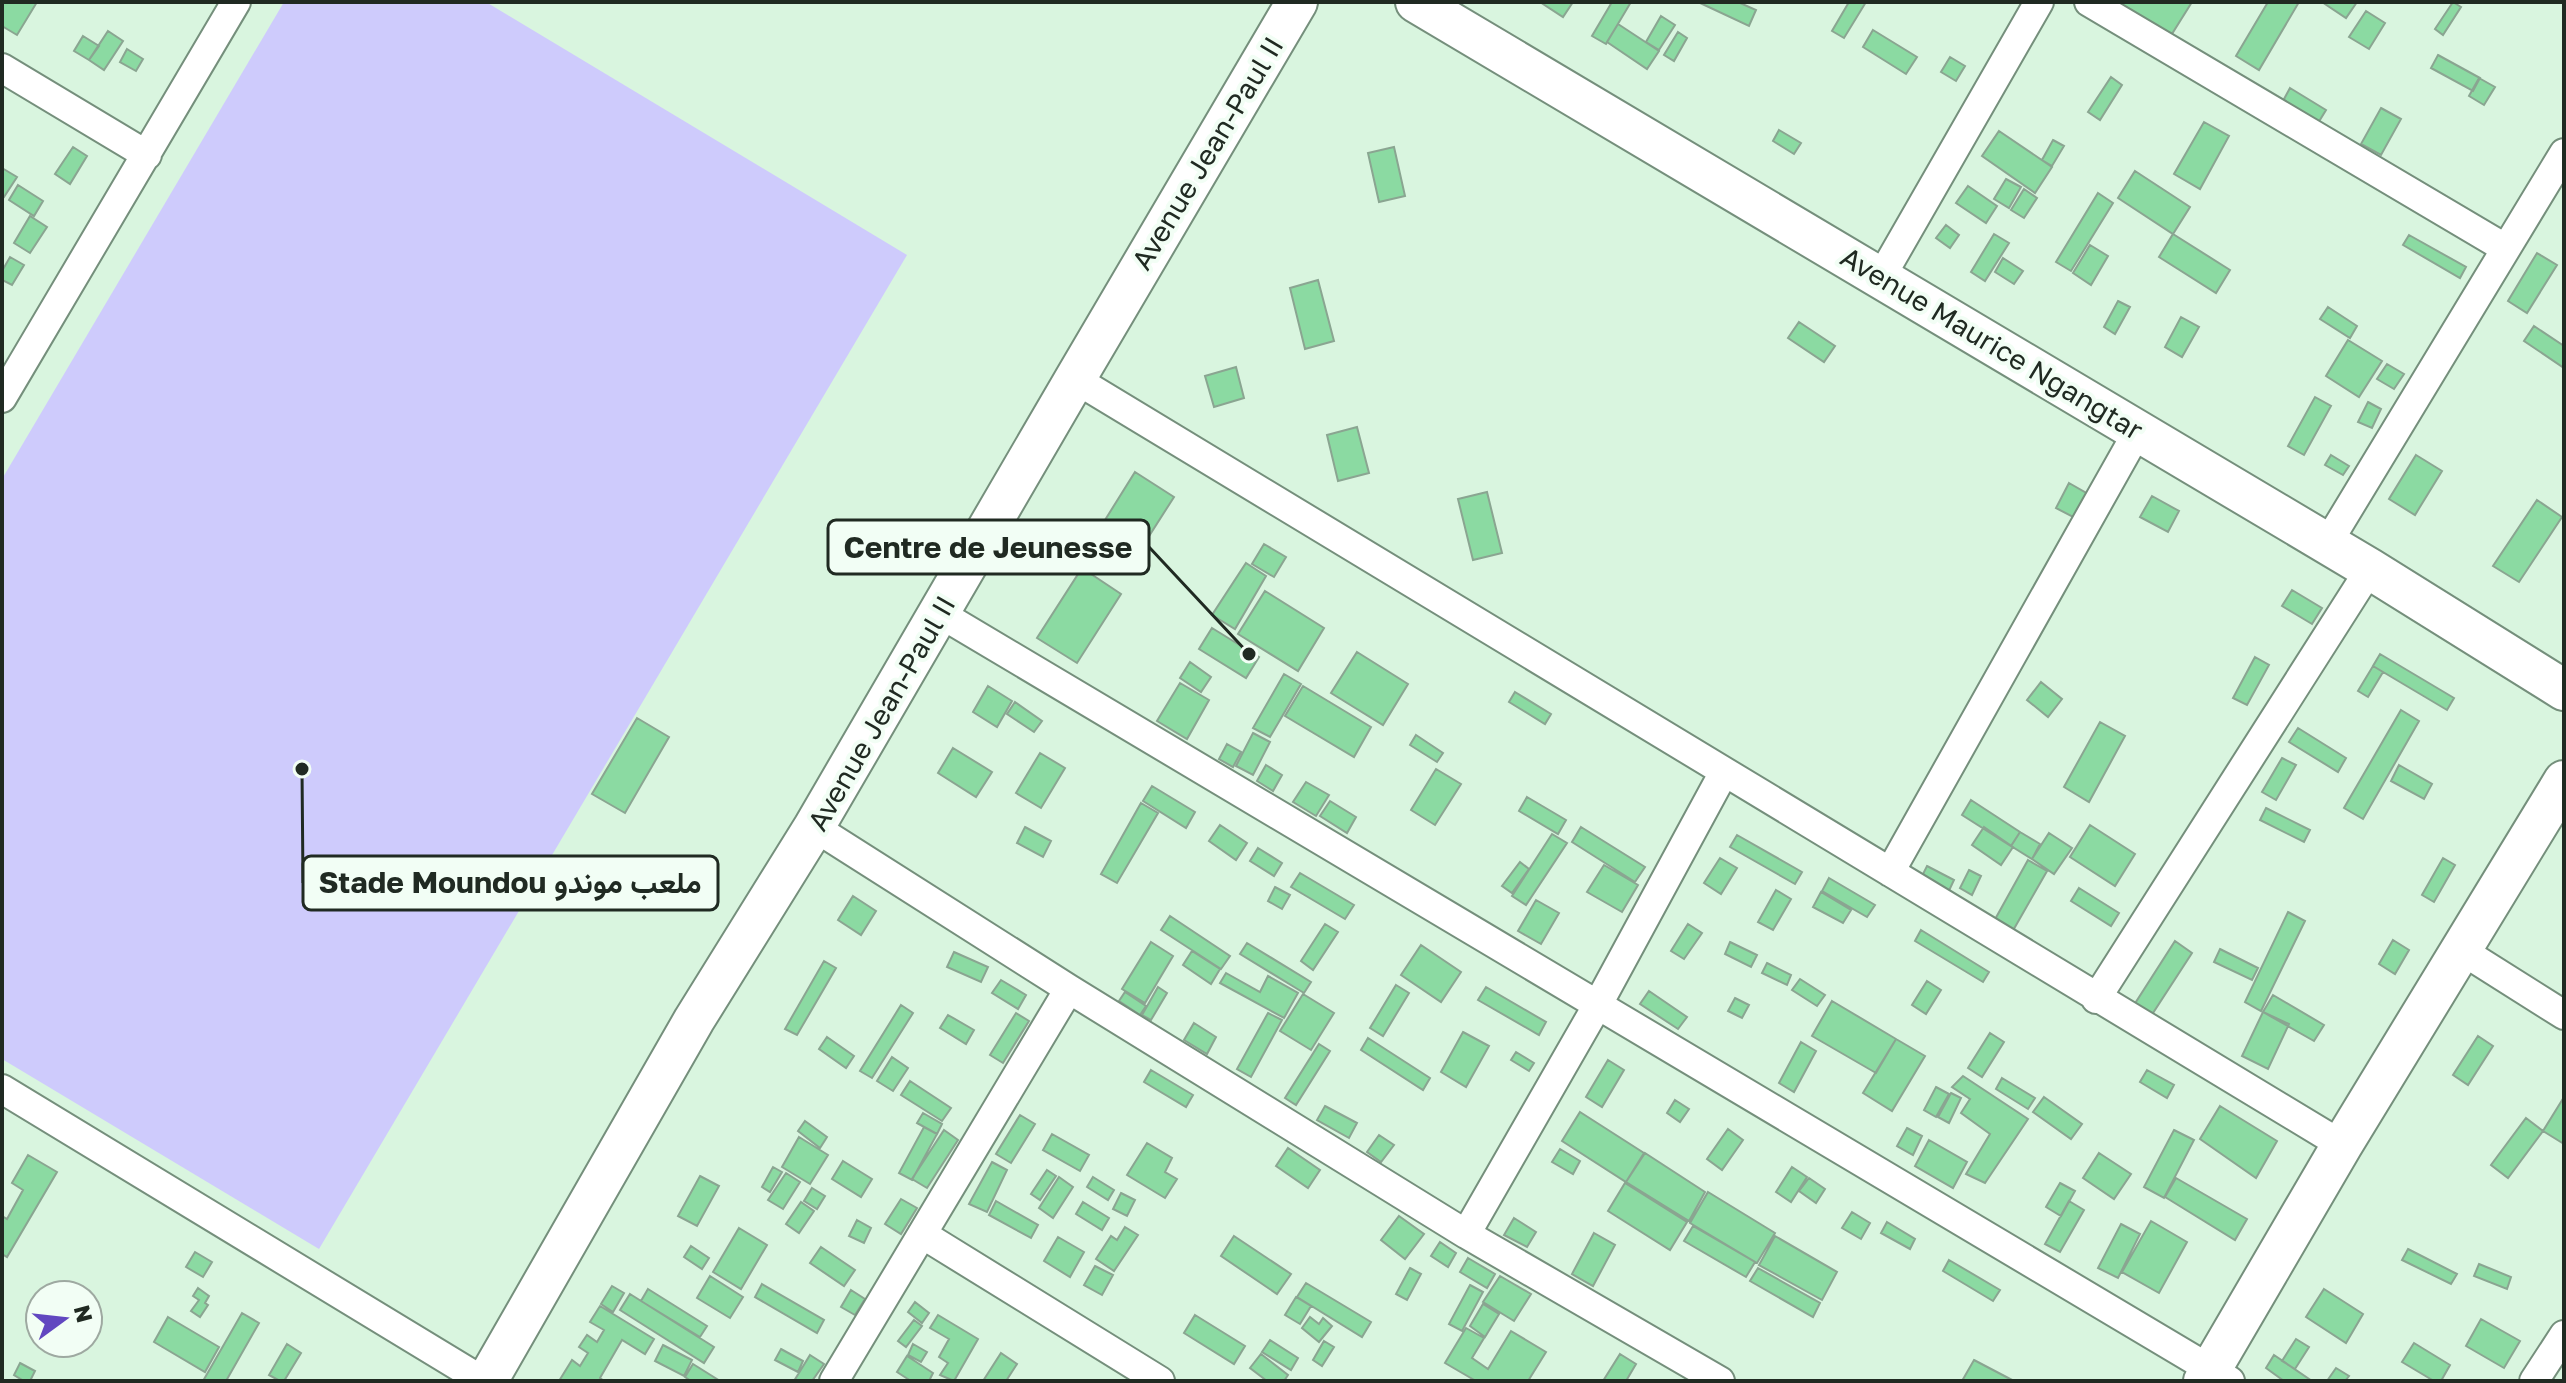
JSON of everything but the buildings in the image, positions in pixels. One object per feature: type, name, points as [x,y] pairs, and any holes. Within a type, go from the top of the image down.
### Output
[{"type":"street","points":[[2,398],[236,2]]},
{"type":"street","name":"Avenue Jean-Paul II","points":[[485,1381],[694,1020],[814,827],[1297,2]]},
{"type":"street","name":"Avenue Maurice Ngangtar","points":[[1416,2],[2370,569],[2564,690]]},
{"type":"street","points":[[1881,277],[2039,2]]},
{"type":"street","points":[[2089,2],[2505,248]]},
{"type":"street","points":[[2,68],[147,155]]},
{"type":"street","points":[[2327,544],[2564,153]]},
{"type":"street","points":[[1075,379],[2342,1145]]},
{"type":"street","points":[[1890,872],[2138,431]]},
{"type":"street","points":[[2096,999],[2370,569]]},
{"type":"street","points":[[939,613],[2215,1377],[2342,1145],[2564,781]]},
{"type":"street","points":[[1466,1234],[1597,1006],[1724,772]]},
{"type":"street","points":[[814,827],[1466,1234],[1720,1381]]},
{"type":"street","points":[[2461,950],[2564,1015]]},
{"type":"street","points":[[834,1381],[1069,989]]},
{"type":"street","points":[[2,1089],[485,1381]]},
{"type":"street","points":[[922,1234],[1160,1381]]},
{"type":"street","points":[[2534,1381],[2564,1335]]},
{"type":"shaded area","points":[[284,2],[486,2],[907,255],[319,1249],[2,1059],[2,479]]},
{"type":"place","name":"Centre de Jeunesse","points":[[1249,654]]},
{"type":"place","name":"Stade Moundou ملعب موندو","points":[[302,769]]}]
